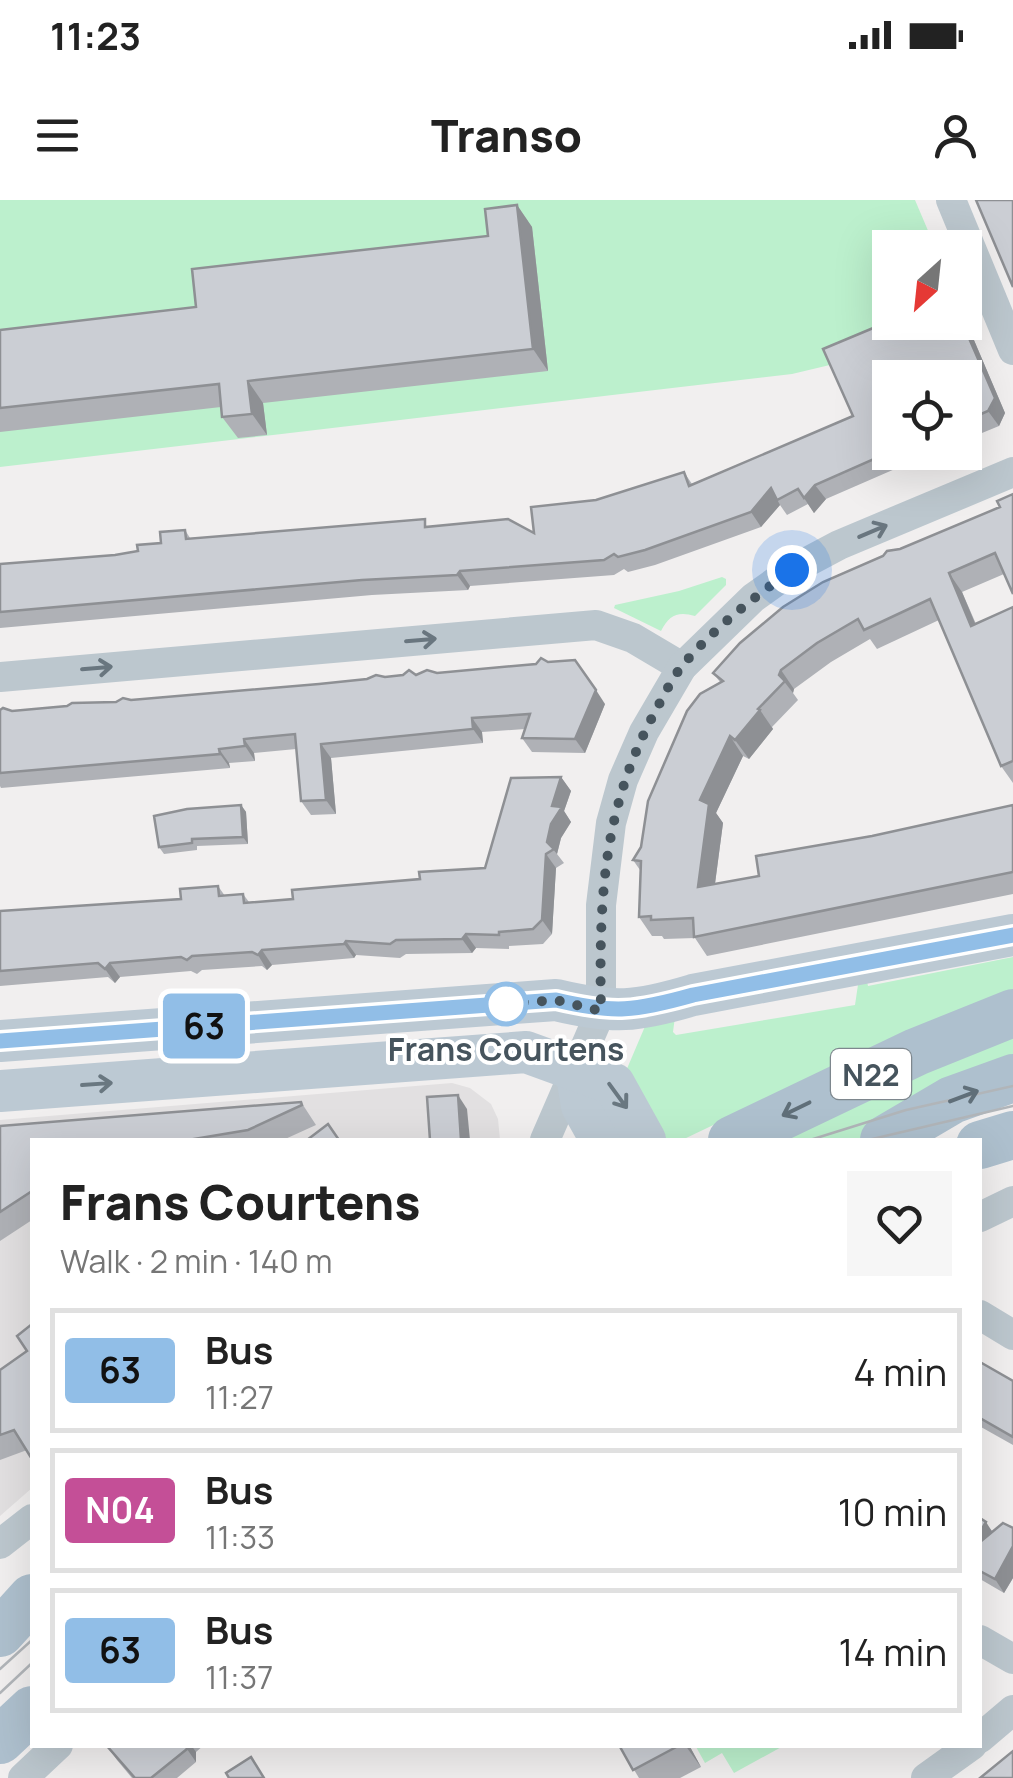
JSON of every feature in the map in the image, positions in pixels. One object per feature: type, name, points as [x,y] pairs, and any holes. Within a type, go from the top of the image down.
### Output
[{"type":"main road","name":"N22","points":[[736,1138],[916,1052],[1013,1013]]},
{"type":"main road","name":"N22","points":[[887,1138],[952,1100],[1013,1078]]},
{"type":"main road","points":[[982,1144],[1013,1136]]},
{"type":"main road","points":[[0,1633],[30,1600]]},
{"type":"street","points":[[951,200],[1013,350]]},
{"type":"street","points":[[546,1138],[601,1011],[601,906],[611,822],[623,780],[644,732],[682,667],[753,598],[792,570],[840,545],[1013,472]]},
{"type":"street","points":[[0,677],[596,625],[634,638],[682,667]]},
{"type":"street","points":[[0,1041],[556,1000],[601,1011],[642,1010],[693,995],[1013,935]]},
{"type":"street","points":[[0,1092],[526,1052],[614,1084],[644,1138]]},
{"type":"street","points":[[576,1070],[582,1106],[600,1138]]},
{"type":"street","points":[[982,1216],[1013,1201]]},
{"type":"street","points":[[982,1316],[1013,1335]]},
{"type":"street","points":[[0,1544],[30,1520]]},
{"type":"street","points":[[982,1641],[1013,1660]]},
{"type":"street","points":[[982,1736],[1013,1710]]},
{"type":"street","points":[[926,1778],[968,1748]]},
{"type":"shaded area","points":[[452,1083],[470,1088],[491,1104],[498,1119],[500,1138],[30,1138],[30,1490],[0,1516],[0,1120]]},
{"type":"green space","points":[[0,200],[915,200],[928,230],[872,230],[872,336],[834,364],[792,374],[0,467]]},
{"type":"green space","points":[[722,577],[726,585],[695,616],[675,616],[661,631],[614,608],[615,605]]},
{"type":"green space","points":[[1013,957],[1013,991],[686,1138],[661,1138],[626,1071],[646,1024],[676,1009],[676,1035],[855,1005],[859,978],[866,977],[868,986]]},
{"type":"green space","points":[[1013,1034],[1013,1068],[914,1100],[861,1138],[779,1138]]},
{"type":"green space","points":[[697,1748],[780,1748],[734,1773],[722,1753],[705,1763]]},
{"type":"building","points":[[976,200],[1013,200],[1013,287]]},
{"type":"building","points":[[517,205],[533,349],[248,381],[252,414],[222,417],[219,384],[0,408],[0,330],[196,307],[192,269],[488,236],[485,209]]},
{"type":"building","points":[[872,329],[872,340],[970,340],[978,360],[872,360],[872,460],[815,485],[804,498],[798,489],[777,500],[771,488],[751,512],[618,557],[614,554],[604,560],[460,571],[457,575],[0,612],[0,564],[138,551],[137,545],[161,543],[160,532],[185,530],[186,539],[425,519],[425,527],[508,519],[534,533],[531,507],[596,500],[684,472],[689,486],[853,416],[823,349]]},
{"type":"building","points":[[982,368],[995,398],[982,414]]},
{"type":"building","points":[[1013,494],[1013,594],[995,553],[949,573],[971,626],[1013,607],[1013,761],[1001,766],[930,599],[864,630],[858,619],[781,670],[779,675],[785,681],[735,740],[730,736],[700,800],[709,804],[698,887],[759,876],[756,856],[1013,805],[1013,872],[694,937],[693,918],[639,917],[641,861],[633,860],[641,847],[648,801],[687,711],[700,694],[723,681],[713,673],[740,643],[783,607],[823,582],[887,551],[1000,507],[997,501]]},
{"type":"building","points":[[541,658],[548,662],[575,660],[596,690],[575,739],[522,738],[530,714],[472,718],[473,729],[321,744],[326,800],[301,801],[295,734],[244,739],[245,746],[219,749],[220,754],[0,773],[3,708],[12,711],[116,702],[123,698],[319,684],[403,675],[409,670],[416,675],[427,670],[437,673],[536,664]]},
{"type":"building","points":[[561,777],[552,806],[562,807],[551,824],[547,842],[554,849],[546,854],[542,920],[533,929],[499,935],[466,934],[462,939],[396,940],[390,944],[346,941],[262,950],[258,955],[252,952],[110,963],[105,969],[98,963],[0,971],[0,911],[181,899],[180,889],[218,886],[219,896],[243,894],[244,903],[293,899],[292,890],[420,879],[419,872],[485,868],[511,778]]},
{"type":"building","points":[[241,805],[243,837],[192,839],[192,843],[159,847],[154,816]]},
{"type":"building","points":[[458,1095],[461,1138],[430,1138],[427,1097]]},
{"type":"building","points":[[301,1102],[302,1105],[248,1130],[200,1138],[30,1138],[30,1192],[0,1212],[0,1126]]},
{"type":"building","points":[[328,1124],[338,1138],[310,1138]]},
{"type":"building","points":[[30,1326],[30,1456],[14,1430],[0,1435],[0,1370],[27,1351],[17,1336]]},
{"type":"building","points":[[982,1363],[1013,1381],[1013,1437],[982,1419]]},
{"type":"building","points":[[1003,1523],[1013,1528],[1013,1546],[995,1579],[982,1572],[982,1540]]},
{"type":"building","points":[[109,1748],[187,1748],[151,1778],[135,1778]]},
{"type":"building","points":[[621,1748],[674,1748],[633,1770]]},
{"type":"building","points":[[1013,1751],[1013,1778],[980,1778]]},
{"type":"building","points":[[251,1757],[264,1778],[229,1778],[226,1773]]},
{"type":"tram line","points":[[816,1138],[906,1110],[1013,1086]]},
{"type":"tram line","points":[[877,1138],[1013,1106]]},
{"type":"tram line","points":[[0,1669],[30,1642]]},
{"type":"tram line","points":[[0,1693],[30,1665]]},
{"type":"bus line","name":"63","points":[[0,1041],[556,1000],[601,1011],[642,1010],[693,995],[1013,935]]},
{"type":"place","name":"Frans Courtens","points":[[506,1004]]},
{"type":"route","points":[[506,1004],[556,1000],[601,1011],[604,868],[623,780],[644,732],[682,667],[753,598],[792,570]]}]
